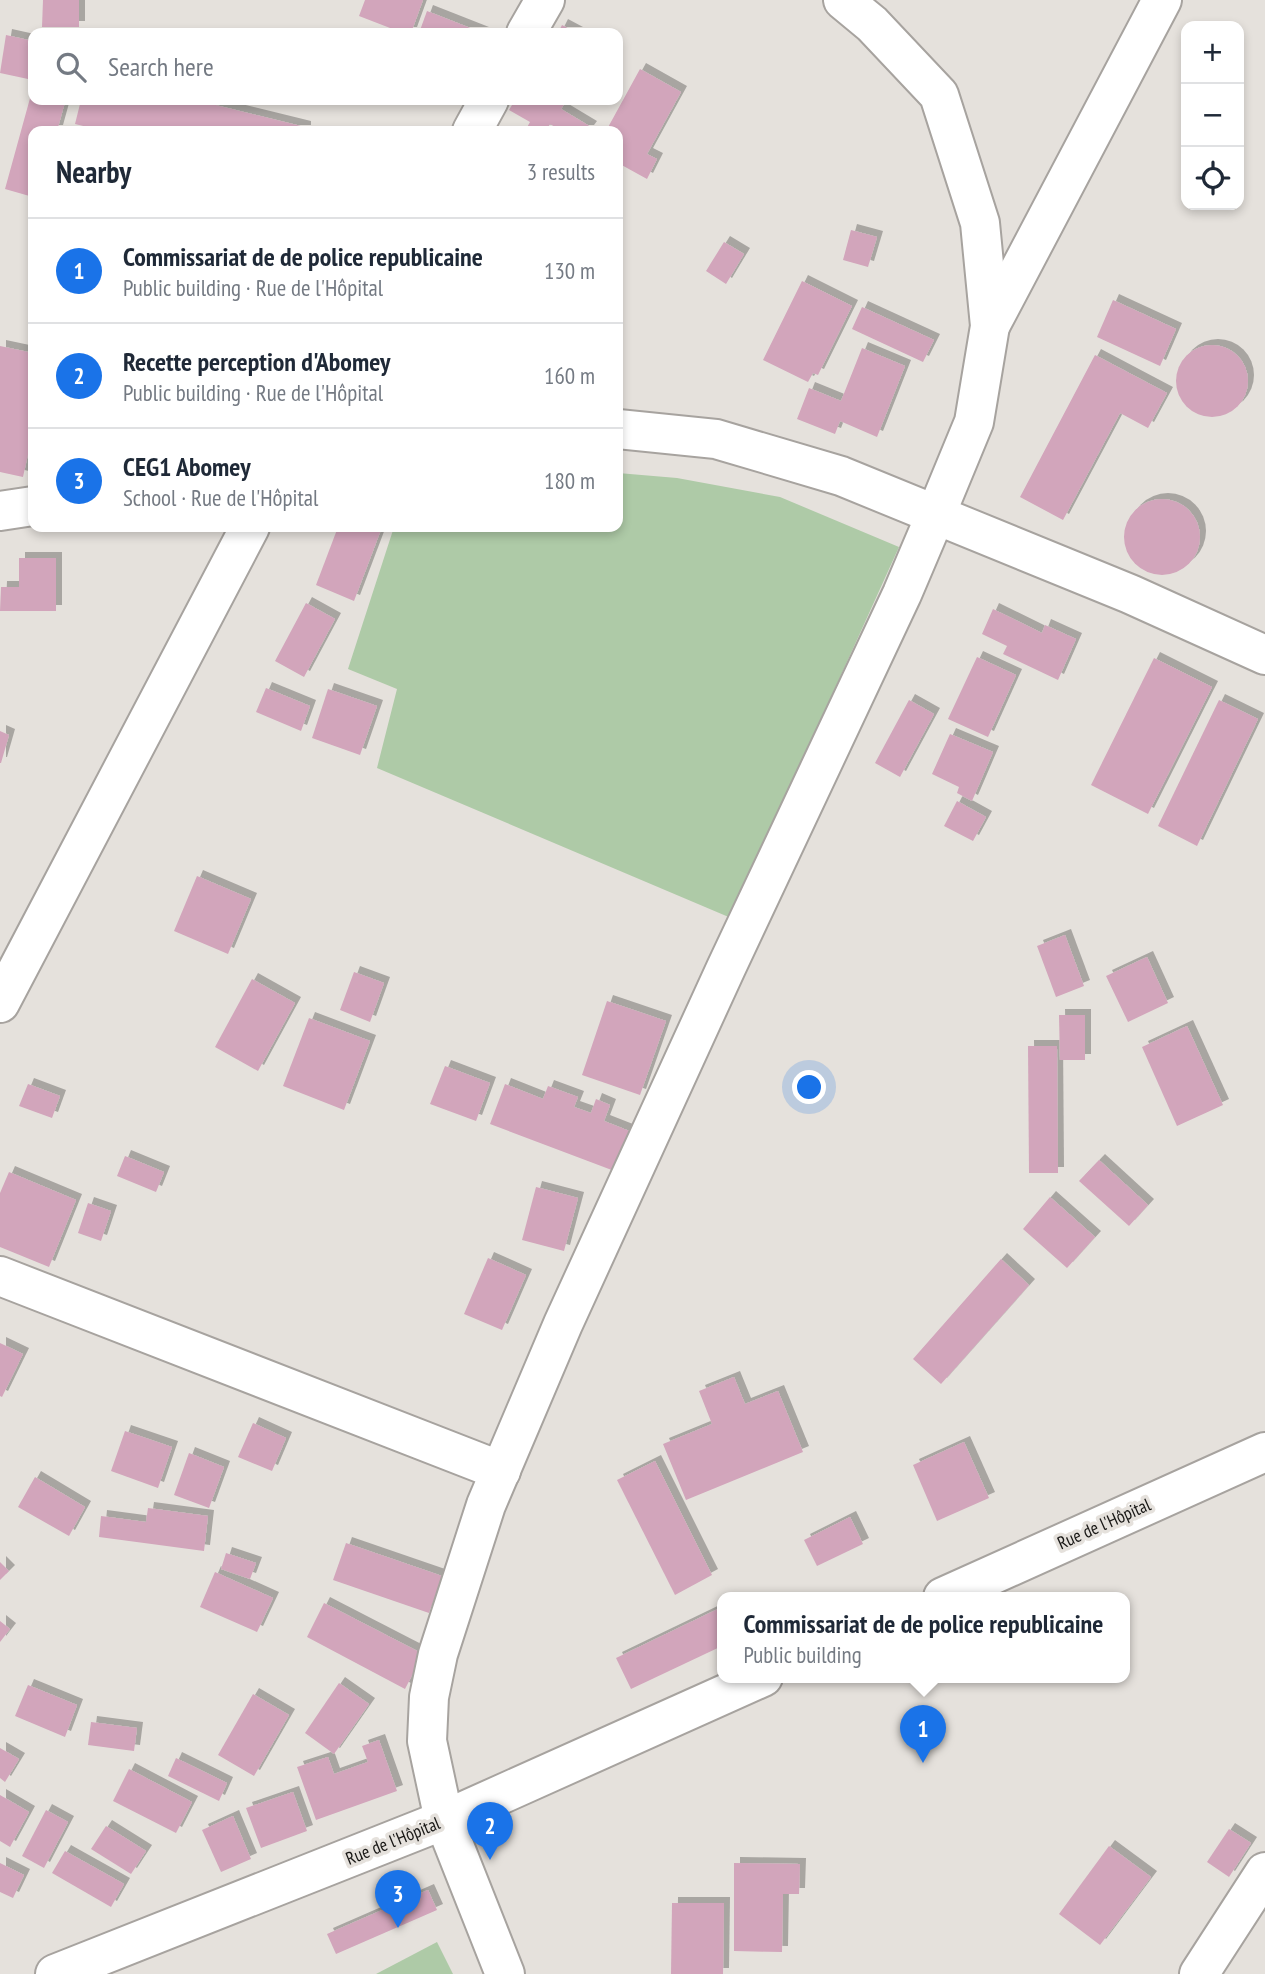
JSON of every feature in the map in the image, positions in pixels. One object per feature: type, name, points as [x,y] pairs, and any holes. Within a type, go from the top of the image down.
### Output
[{"type":"street","points":[[529,28],[545,0]]},
{"type":"street","points":[[505,1974],[444,1820],[428,1741],[429,1697],[442,1642],[486,1505],[568,1311],[902,594],[974,422],[990,326],[980,223],[939,95],[872,24],[844,0]]},
{"type":"street","points":[[990,326],[1162,0]]},
{"type":"street","points":[[475,126],[486,105]]},
{"type":"street","points":[[623,430],[716,439],[841,476],[1130,594],[1265,655]]},
{"type":"street","points":[[0,511],[28,507]]},
{"type":"street","points":[[0,1003],[247,532]]},
{"type":"street","points":[[0,1276],[500,1471]]},
{"type":"street","name":"Rue de l'Hôpital","points":[[954,1592],[1265,1452]]},
{"type":"street","name":"Rue de l'Hôpital","points":[[55,1974],[444,1820],[750,1683]]},
{"type":"street","points":[[1199,1974],[1265,1872]]},
{"type":"green space","points":[[623,473],[677,478],[780,497],[899,547],[731,918],[377,768],[397,689],[348,669],[392,532],[623,532]]},
{"type":"green space","points":[[437,1942],[453,1974],[376,1974]]},
{"type":"building","points":[[43,0],[79,0],[79,27],[42,27]]},
{"type":"building","points":[[365,0],[423,0],[413,28],[390,28],[359,16]]},
{"type":"building","points":[[427,11],[470,28],[421,28]]},
{"type":"building","points":[[6,35],[28,40],[28,79],[0,73]]},
{"type":"building","points":[[640,69],[681,92],[647,154],[657,159],[647,179],[623,166],[623,126],[609,126],[620,105],[623,105],[623,100]]},
{"type":"building","points":[[28,105],[64,105],[58,126],[28,126],[28,196],[5,189]]},
{"type":"building","points":[[80,105],[215,105],[301,126],[83,126],[75,124]]},
{"type":"building","points":[[512,105],[564,105],[561,109],[589,126],[528,126],[530,122],[509,110]]},
{"type":"building","points":[[851,230],[877,237],[868,267],[843,260]]},
{"type":"building","points":[[724,242],[744,254],[726,284],[706,271]]},
{"type":"building","points":[[802,281],[852,306],[818,375],[813,373],[808,382],[763,360]]},
{"type":"building","points":[[1113,300],[1176,329],[1160,366],[1097,337]]},
{"type":"building","points":[[862,307],[934,340],[923,362],[852,329]]},
{"type":"building","points":[[1212,345],[1232,351],[1242,361],[1248,381],[1242,401],[1232,411],[1212,417],[1192,411],[1182,401],[1176,381],[1182,361],[1192,351]]},
{"type":"building","points":[[0,346],[28,352],[28,454],[23,477],[0,472]]},
{"type":"building","points":[[862,348],[905,366],[877,437],[840,421],[835,434],[797,419],[809,388],[841,401]]},
{"type":"building","points":[[1095,355],[1167,393],[1148,428],[1120,413],[1063,520],[1020,497]]},
{"type":"building","points":[[1162,499],[1176,502],[1189,510],[1197,523],[1200,537],[1197,551],[1189,564],[1176,572],[1162,575],[1148,572],[1135,564],[1127,551],[1124,537],[1127,523],[1135,510],[1148,502]]},
{"type":"building","points":[[336,532],[380,532],[354,601],[316,585]]},
{"type":"building","points":[[19,558],[56,558],[56,611],[0,611],[1,587],[19,587]]},
{"type":"building","points":[[306,603],[335,619],[304,677],[275,661]]},
{"type":"building","points":[[993,609],[1042,633],[1045,625],[1076,639],[1058,680],[1003,654],[1007,646],[982,634]]},
{"type":"building","points":[[977,657],[1016,675],[988,737],[948,719]]},
{"type":"building","points":[[1154,658],[1212,687],[1148,814],[1091,785]]},
{"type":"building","points":[[266,688],[310,706],[301,731],[256,712]]},
{"type":"building","points":[[328,689],[377,706],[360,755],[312,738]]},
{"type":"building","points":[[909,700],[934,714],[900,777],[875,763]]},
{"type":"building","points":[[1219,700],[1258,719],[1197,846],[1158,826]]},
{"type":"building","points":[[0,731],[9,735],[1,763],[0,763]]},
{"type":"building","points":[[950,734],[993,752],[972,801],[957,793],[959,787],[932,774]]},
{"type":"building","points":[[957,801],[986,817],[973,841],[944,826]]},
{"type":"building","points":[[197,876],[251,899],[228,954],[174,931]]},
{"type":"building","points":[[1065,935],[1084,986],[1056,997],[1037,946]]},
{"type":"building","points":[[1147,957],[1168,1003],[1128,1022],[1106,976]]},
{"type":"building","points":[[354,972],[384,983],[370,1022],[340,1010]]},
{"type":"building","points":[[252,979],[295,1003],[258,1071],[215,1047]]},
{"type":"building","points":[[607,1001],[666,1021],[640,1095],[582,1075]]},
{"type":"building","points":[[1059,1015],[1085,1015],[1085,1060],[1060,1060]]},
{"type":"building","points":[[309,1018],[370,1041],[344,1110],[283,1086]]},
{"type":"building","points":[[1187,1026],[1223,1105],[1177,1126],[1142,1047]]},
{"type":"building","points":[[1028,1046],[1057,1046],[1058,1173],[1029,1173]]},
{"type":"building","points":[[445,1066],[490,1083],[476,1121],[430,1104]]},
{"type":"building","points":[[28,1084],[60,1096],[52,1118],[19,1106]]},
{"type":"building","points":[[505,1084],[543,1099],[548,1086],[578,1097],[574,1107],[591,1113],[596,1099],[610,1105],[604,1121],[632,1132],[617,1172],[490,1124]]},
{"type":"building","points":[[125,1156],[164,1172],[156,1192],[117,1176]]},
{"type":"building","points":[[1099,1160],[1148,1205],[1129,1226],[1079,1181]]},
{"type":"building","points":[[9,1172],[76,1200],[49,1267],[0,1247],[0,1193]]},
{"type":"building","points":[[536,1187],[578,1198],[564,1251],[522,1240]]},
{"type":"building","points":[[1050,1197],[1095,1237],[1067,1268],[1023,1229]]},
{"type":"building","points":[[88,1203],[111,1211],[101,1241],[78,1233]]},
{"type":"building","points":[[488,1258],[526,1275],[502,1330],[464,1314]]},
{"type":"building","points":[[1001,1259],[1029,1285],[941,1384],[913,1359]]},
{"type":"building","points":[[0,1343],[23,1354],[2,1397],[0,1396]]},
{"type":"building","points":[[734,1377],[745,1404],[778,1391],[803,1452],[686,1500],[663,1444],[712,1424],[699,1391]]},
{"type":"building","points":[[253,1423],[286,1438],[272,1471],[238,1457]]},
{"type":"building","points":[[125,1431],[172,1447],[158,1488],[111,1471]]},
{"type":"building","points":[[964,1442],[989,1498],[937,1521],[913,1465]]},
{"type":"building","points":[[189,1453],[224,1467],[209,1508],[174,1495]]},
{"type":"building","points":[[655,1461],[712,1575],[675,1595],[617,1480]]},
{"type":"building","points":[[35,1477],[85,1507],[69,1536],[18,1507]]},
{"type":"building","points":[[148,1508],[208,1516],[204,1551],[99,1537],[101,1516],[146,1522]]},
{"type":"building","points":[[850,1517],[863,1544],[817,1566],[804,1540]]},
{"type":"building","points":[[346,1543],[442,1576],[429,1613],[333,1580]]},
{"type":"building","points":[[226,1553],[256,1563],[250,1579],[221,1569]]},
{"type":"building","points":[[0,1562],[9,1571],[0,1580]]},
{"type":"building","points":[[215,1572],[273,1598],[257,1632],[200,1607]]},
{"type":"building","points":[[324,1603],[423,1654],[405,1689],[307,1637]]},
{"type":"building","points":[[717,1609],[717,1648],[631,1689],[616,1658]]},
{"type":"building","points":[[0,1621],[10,1629],[0,1642]]},
{"type":"building","points":[[339,1683],[369,1704],[334,1754],[305,1733]]},
{"type":"building","points":[[28,1685],[77,1705],[65,1737],[15,1716]]},
{"type":"building","points":[[253,1694],[289,1715],[254,1776],[218,1755]]},
{"type":"building","points":[[91,1722],[137,1728],[134,1751],[88,1745]]},
{"type":"building","points":[[379,1740],[397,1791],[316,1820],[297,1767],[328,1757],[334,1774],[368,1762],[362,1746]]},
{"type":"building","points":[[0,1748],[19,1759],[5,1782],[0,1778]]},
{"type":"building","points":[[176,1758],[227,1783],[219,1801],[168,1776]]},
{"type":"building","points":[[129,1769],[192,1802],[176,1833],[113,1801]]},
{"type":"building","points":[[293,1792],[307,1831],[261,1848],[246,1808]]},
{"type":"building","points":[[0,1795],[29,1812],[10,1847],[0,1841]]},
{"type":"building","points":[[46,1810],[68,1822],[44,1868],[22,1856]]},
{"type":"building","points":[[233,1816],[251,1859],[221,1872],[202,1830]]},
{"type":"building","points":[[106,1826],[146,1851],[131,1874],[91,1849]]},
{"type":"building","points":[[1229,1829],[1251,1843],[1229,1877],[1207,1862]]},
{"type":"building","points":[[1109,1846],[1151,1877],[1100,1945],[1059,1914]]},
{"type":"building","points":[[65,1851],[124,1884],[111,1907],[52,1873]]},
{"type":"building","points":[[0,1863],[24,1875],[13,1898],[0,1892]]},
{"type":"building","points":[[734,1863],[800,1864],[799,1894],[783,1894],[782,1952],[734,1951]]},
{"type":"building","points":[[428,1890],[437,1910],[336,1954],[327,1934]]},
{"type":"building","points":[[672,1903],[724,1903],[723,1974],[671,1974]]},
{"type":"place","name":"Commissariat de de police republicaine","points":[[923,1763]]},
{"type":"place","name":"Recette perception d'Abomey","points":[[490,1860]]},
{"type":"place","name":"CEG1 Abomey","points":[[398,1928]]}]
